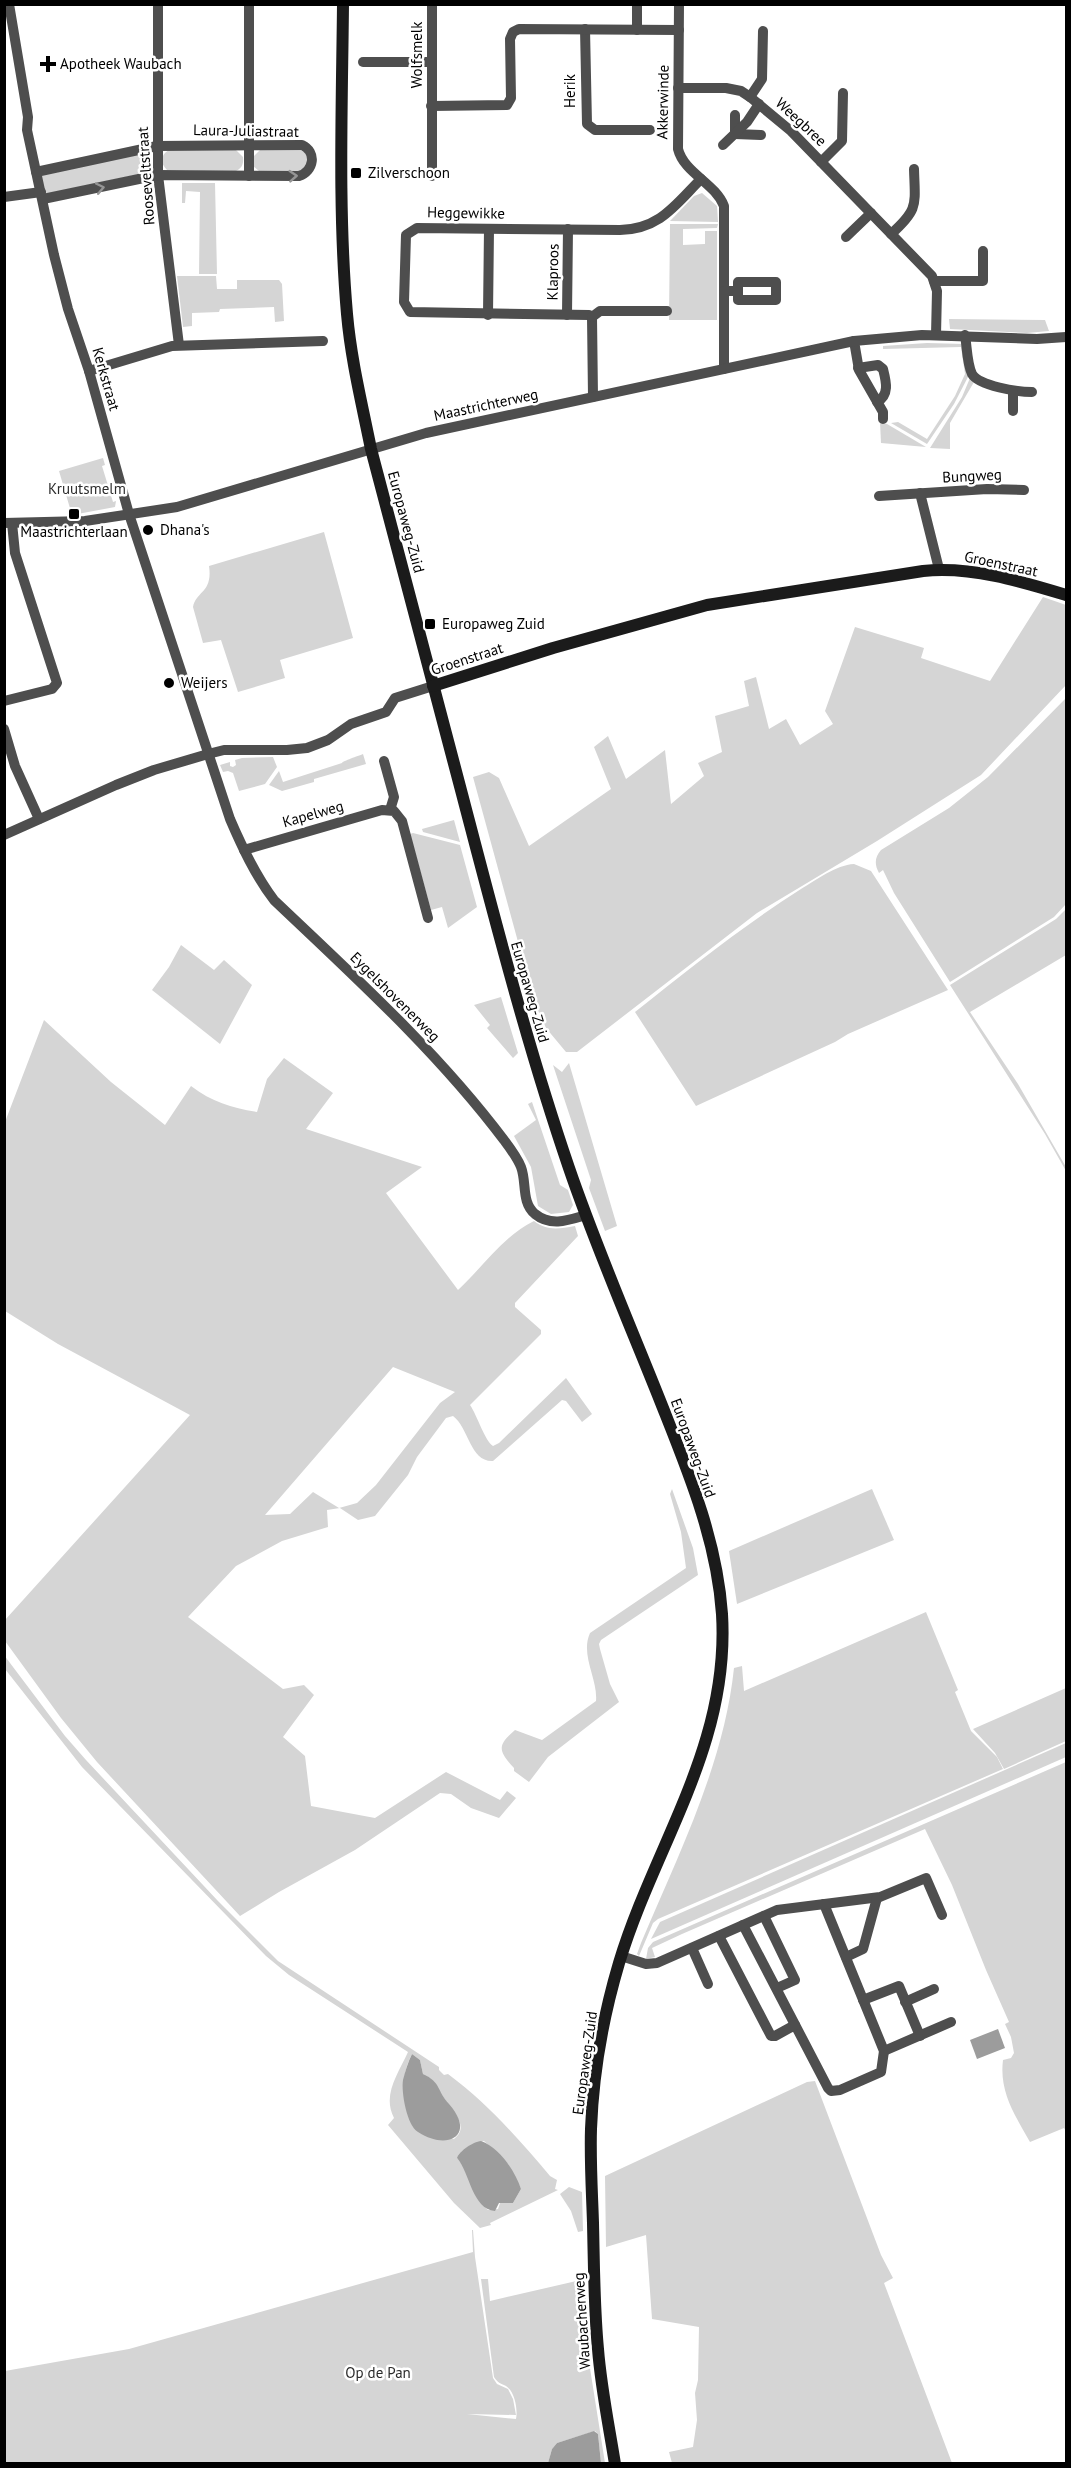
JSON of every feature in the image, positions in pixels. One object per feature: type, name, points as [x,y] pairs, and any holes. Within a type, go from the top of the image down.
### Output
[{"type":"street","name":"Kerkstraat","points":[[9,4],[36,172],[59,277],[89,370],[129,514],[208,754]]},
{"type":"street","name":"Rooseveltstraat","points":[[158,4],[158,176],[179,345]]},
{"type":"street","points":[[249,4],[249,176]]},
{"type":"street","name":"Europaweg-Zuid","points":[[344,4],[342,246],[347,316],[371,448],[523,1023],[586,1215],[687,1467],[717,1571],[721,1610],[721,1671],[718,1694],[705,1744],[678,1818],[621,1956],[608,2004],[598,2056],[591,2131],[592,2176]]},
{"type":"street","name":"Wolfsmelk","points":[[432,4],[432,176]]},
{"type":"street","points":[[637,30],[638,4]]},
{"type":"street","name":"Akkerwinde","points":[[679,4],[678,149],[683,160],[717,193],[724,206],[724,369]]},
{"type":"street","name":"Wolfsmelk","points":[[431,106],[507,105],[510,98],[510,39],[513,32],[519,29],[679,30]]},
{"type":"street","name":"Herik","points":[[585,29],[587,124],[595,130],[650,130]]},
{"type":"street","points":[[750,97],[762,79],[763,31]]},
{"type":"street","points":[[363,62],[432,62]]},
{"type":"street","name":"Weegbree","points":[[678,88],[735,89],[750,97],[790,131],[927,270],[934,281]]},
{"type":"street","name":"Weegbree","points":[[821,162],[842,141],[843,93]]},
{"type":"street","name":"Weegbree","points":[[723,145],[747,122],[759,104]]},
{"type":"street","points":[[735,114],[735,134],[761,135]]},
{"type":"street","points":[[747,122],[747,134]]},
{"type":"street","name":"Laura-Juliastraat","points":[[4,197],[41,196],[158,176],[299,176],[308,173],[312,162],[309,150],[302,145],[157,146],[36,172]]},
{"type":"street","points":[[891,234],[908,219],[913,210],[914,169]]},
{"type":"street","name":"Heggewikke","points":[[667,311],[600,310],[592,317],[589,315],[416,314],[406,310],[404,302],[405,239],[408,231],[417,228],[632,230],[650,226],[663,218],[701,179]]},
{"type":"street","points":[[846,237],[870,213]]},
{"type":"street","points":[[488,315],[489,229]]},
{"type":"street","name":"Klaproos","points":[[567,315],[568,229]]},
{"type":"street","points":[[936,335],[937,291],[934,281],[983,281],[983,250]]},
{"type":"street","points":[[724,291],[738,291]]},
{"type":"street","points":[[592,317],[593,397]]},
{"type":"street","name":"Maastrichterweg","points":[[129,514],[193,503],[426,433],[854,341],[892,336],[936,335],[1037,339],[1066,337]]},
{"type":"street","points":[[965,335],[974,376],[1013,392],[1032,392]]},
{"type":"street","points":[[89,370],[165,347],[179,345],[323,341]]},
{"type":"street","points":[[854,341],[858,368],[883,412],[883,419]]},
{"type":"street","points":[[858,368],[878,365],[883,369],[886,391],[885,396],[877,402]]},
{"type":"street","points":[[1013,392],[1013,411]]},
{"type":"street","name":"Bungweg","points":[[879,496],[987,489],[1024,490]]},
{"type":"street","points":[[920,493],[939,569]]},
{"type":"street","points":[[4,701],[52,689],[57,683],[15,553],[8,523],[85,521],[129,514]]},
{"type":"street","name":"Groenstraat","points":[[4,835],[154,770],[224,750],[307,748],[328,740],[351,724],[386,712],[395,698],[553,648],[707,605],[773,592],[939,569],[986,574],[1066,595]]},
{"type":"street","points":[[4,729],[12,758],[39,819]]},
{"type":"street","name":"Eygelshovenerweg","points":[[208,754],[230,819],[260,881],[273,900],[390,1010],[431,1053],[504,1140],[521,1167],[526,1200],[532,1212],[549,1222],[567,1221],[586,1215]]},
{"type":"street","points":[[384,760],[394,797],[390,810],[397,813],[402,820],[428,918]]},
{"type":"street","name":"Kapelweg","points":[[244,850],[382,810],[390,810]]},
{"type":"street","points":[[621,1956],[652,1964],[779,1909],[876,1898],[926,1878],[942,1915]]},
{"type":"street","points":[[846,1957],[863,1949],[876,1898]]},
{"type":"street","points":[[743,1925],[831,2091],[840,2090],[881,2072],[884,2051],[824,1904]]},
{"type":"street","points":[[764,1916],[795,1980],[777,1988]]},
{"type":"street","points":[[719,1936],[771,2036],[795,2025]]},
{"type":"street","points":[[692,1948],[708,1984]]},
{"type":"street","points":[[863,2000],[899,1986],[920,2036]]},
{"type":"street","points":[[905,2002],[934,1989]]},
{"type":"street","points":[[884,2051],[951,2022]]},
{"type":"street","name":"Waubacherweg","points":[[592,2176],[597,2341],[615,2463]]},
{"type":"green space","points":[[169,150],[236,150],[243,157],[243,162],[234,172],[167,170],[162,159]]},
{"type":"green space","points":[[260,150],[303,151],[306,154],[307,165],[299,172],[259,171],[253,166],[254,156]]},
{"type":"green space","points":[[144,153],[150,157],[152,162],[149,172],[45,194],[41,177],[44,173]]},
{"type":"green space","points":[[182,183],[215,183],[217,274],[199,274],[200,192],[186,191],[185,203],[182,203]]},
{"type":"green space","points":[[702,193],[717,206],[718,222],[670,221],[694,196]]},
{"type":"green space","points":[[670,224],[718,224],[717,228],[683,229],[683,245],[705,244],[705,231],[717,231],[717,320],[669,320]]},
{"type":"green space","points":[[177,276],[216,276],[217,289],[237,289],[237,280],[279,280],[282,284],[284,321],[275,322],[274,307],[220,309],[219,312],[192,313],[192,326],[183,327]]},
{"type":"green space","points":[[949,319],[1045,320],[1049,331],[1027,333],[950,329]]},
{"type":"green space","points":[[927,343],[964,344],[969,375],[954,404],[927,444],[891,423],[898,422],[927,439],[955,396],[965,374],[961,347],[883,349],[883,346]]},
{"type":"green space","points":[[970,378],[974,382],[950,423],[950,449],[930,448],[962,397]]},
{"type":"green space","points":[[880,422],[887,424],[926,447],[881,443]]},
{"type":"green space","name":"Kruutsmelm","points":[[103,458],[105,465],[102,466],[113,502],[116,501],[115,507],[72,515],[59,471]]},
{"type":"green space","points":[[324,532],[353,638],[280,660],[285,678],[238,692],[221,640],[203,643],[193,607],[209,582],[209,566]]},
{"type":"green space","points":[[1043,597],[1066,605],[1066,685],[981,775],[757,913],[577,1052],[566,1052],[546,1028],[535,1004],[473,777],[489,772],[499,778],[529,846],[611,789],[594,747],[608,736],[626,779],[665,750],[671,804],[704,776],[698,763],[722,752],[715,716],[749,706],[744,681],[756,677],[769,729],[786,719],[800,745],[833,724],[825,711],[855,627],[924,648],[921,658],[990,681]]},
{"type":"green space","points":[[1066,698],[1066,904],[1054,917],[950,982],[894,893],[883,870],[879,873],[877,870],[877,855],[881,850],[949,808],[988,777]]},
{"type":"green space","points":[[363,754],[366,764],[314,779],[314,782],[282,791],[269,785],[279,771],[283,782]]},
{"type":"green space","points":[[273,757],[277,767],[265,784],[239,791],[233,773],[223,772],[220,765],[230,762],[230,766],[233,767],[236,765],[235,760],[242,758]]},
{"type":"green space","points":[[454,820],[460,842],[423,832],[422,829]]},
{"type":"green space","points":[[410,834],[460,845],[477,907],[448,928],[442,907],[431,910]]},
{"type":"green space","points":[[854,864],[871,871],[948,990],[848,1034],[696,1106],[635,1012],[716,948],[779,903],[826,873]]},
{"type":"green space","points":[[1066,909],[1066,955],[970,1012],[1018,1084],[1066,1167],[1066,1171],[950,985],[1056,919]]},
{"type":"green space","points":[[181,945],[214,970],[224,960],[252,985],[220,1044],[152,990],[169,967]]},
{"type":"green space","points":[[501,997],[518,1053],[513,1058],[487,1028],[490,1025],[474,1005]]},
{"type":"green space","points":[[44,1020],[111,1082],[165,1125],[191,1086],[222,1104],[257,1112],[267,1079],[284,1058],[333,1093],[306,1129],[422,1167],[386,1193],[458,1290],[512,1235],[523,1227],[534,1221],[553,1228],[575,1226],[578,1236],[515,1303],[515,1307],[541,1330],[541,1334],[470,1405],[487,1439],[493,1446],[499,1443],[566,1378],[592,1414],[582,1422],[566,1401],[562,1400],[493,1461],[479,1456],[463,1428],[453,1416],[446,1418],[417,1457],[408,1475],[375,1516],[358,1520],[340,1508],[327,1510],[328,1527],[282,1541],[236,1566],[188,1617],[283,1689],[304,1685],[314,1695],[283,1737],[305,1756],[311,1806],[375,1818],[446,1772],[500,1800],[507,1791],[516,1798],[499,1818],[471,1808],[451,1794],[440,1793],[355,1850],[240,1916],[97,1762],[61,1718],[5,1641],[5,1620],[190,1415],[58,1344],[5,1311],[5,1122]],"holes":[[[393,1367],[455,1392],[440,1403],[376,1485],[357,1503],[339,1508],[313,1492],[290,1514],[265,1515]]]},
{"type":"green space","points":[[569,1063],[617,1226],[605,1231],[589,1188],[591,1180],[553,1065],[562,1072]]},
{"type":"green space","points":[[532,1102],[560,1185],[568,1190],[573,1205],[569,1212],[551,1214],[538,1206],[531,1167],[514,1136],[536,1120],[528,1104]]},
{"type":"green space","points":[[672,1489],[693,1548],[698,1575],[601,1640],[600,1649],[610,1684],[619,1702],[548,1757],[529,1782],[514,1771],[502,1752],[505,1740],[515,1730],[542,1740],[596,1701],[587,1650],[590,1633],[686,1568],[681,1532],[670,1494]]},
{"type":"green space","points":[[872,1489],[894,1540],[737,1604],[729,1551]]},
{"type":"green space","points":[[926,1612],[958,1690],[955,1692],[971,1731],[997,1757],[1003,1769],[658,1919],[653,1923],[639,1956],[637,1954],[641,1943],[698,1808],[710,1773],[729,1704],[734,1668],[742,1666],[744,1691]]},
{"type":"green space","points":[[4,1655],[86,1760],[218,1901],[278,1961],[439,2067],[444,2075],[448,2074],[462,2085],[502,2122],[550,2176],[557,2180],[555,2189],[558,2190],[490,2223],[491,2225],[480,2228],[454,2203],[388,2125],[394,2118],[390,2101],[393,2085],[408,2052],[289,1975],[266,1956],[82,1767],[5,1669]],"holes":[[[412,2054],[420,2060],[423,2074],[433,2081],[458,2118],[461,2129],[454,2139],[413,2127],[404,2090],[405,2072]],[[484,2141],[508,2164],[521,2189],[513,2203],[500,2203],[498,2209],[488,2210],[483,2204],[457,2158],[468,2147]]]},
{"type":"green space","points":[[1066,1688],[1066,1741],[1004,1769],[995,1753],[973,1729]]},
{"type":"green space","points":[[1066,1743],[1066,1757],[651,1939],[660,1922]]},
{"type":"green space","points":[[1066,1762],[1066,2131],[1064,2128],[1030,2142],[1009,2103],[1002,2072],[1003,2060],[1011,2058],[1014,2053],[1011,2037],[1005,2024],[1009,2022],[952,1885],[925,1829],[682,1934],[652,1948],[655,1957],[646,1959],[648,1948],[653,1942]]},
{"type":"green space","points":[[815,2081],[881,2255],[893,2278],[884,2283],[952,2463],[672,2463],[669,2452],[693,2447],[697,2420],[695,2393],[698,2380],[699,2327],[652,2319],[646,2235],[606,2247],[605,2176],[807,2082]]},
{"type":"green space","points":[[569,2187],[582,2192],[583,2231],[578,2232],[571,2211],[560,2194]]},
{"type":"green space","name":"Op de Pan","points":[[472,2230],[493,2378],[497,2384],[508,2389],[513,2399],[516,2415],[467,2414],[516,2419],[517,2415],[512,2392],[494,2377],[481,2279],[488,2279],[490,2301],[585,2279],[589,2362],[605,2463],[601,2463],[598,2434],[595,2431],[557,2443],[552,2449],[548,2463],[5,2464],[5,2371],[129,2349],[473,2252]]},
{"type":"shaded area","points":[[998,2029],[1005,2048],[977,2059],[970,2040]]},
{"type":"shaded area","points":[[412,2054],[420,2060],[423,2074],[433,2080],[457,2115],[460,2125],[455,2137],[439,2140],[429,2138],[414,2129],[404,2100],[403,2085]]},
{"type":"shaded area","points":[[481,2141],[488,2144],[506,2161],[521,2189],[513,2203],[499,2203],[495,2211],[481,2204],[457,2158],[467,2147]]},
{"type":"shaded area","points":[[594,2431],[598,2434],[601,2463],[548,2463],[552,2449],[557,2443]]},
{"type":"place","name":"Apotheek Waubach","points":[[48,64]]},
{"type":"place","name":"Zilverschoon","points":[[356,173]]},
{"type":"place","name":"Maastrichterlaan","points":[[74,514]]},
{"type":"place","name":"Dhana's","points":[[148,530]]},
{"type":"place","name":"Europaweg Zuid","points":[[430,624]]},
{"type":"place","name":"Weijers","points":[[169,683]]}]
